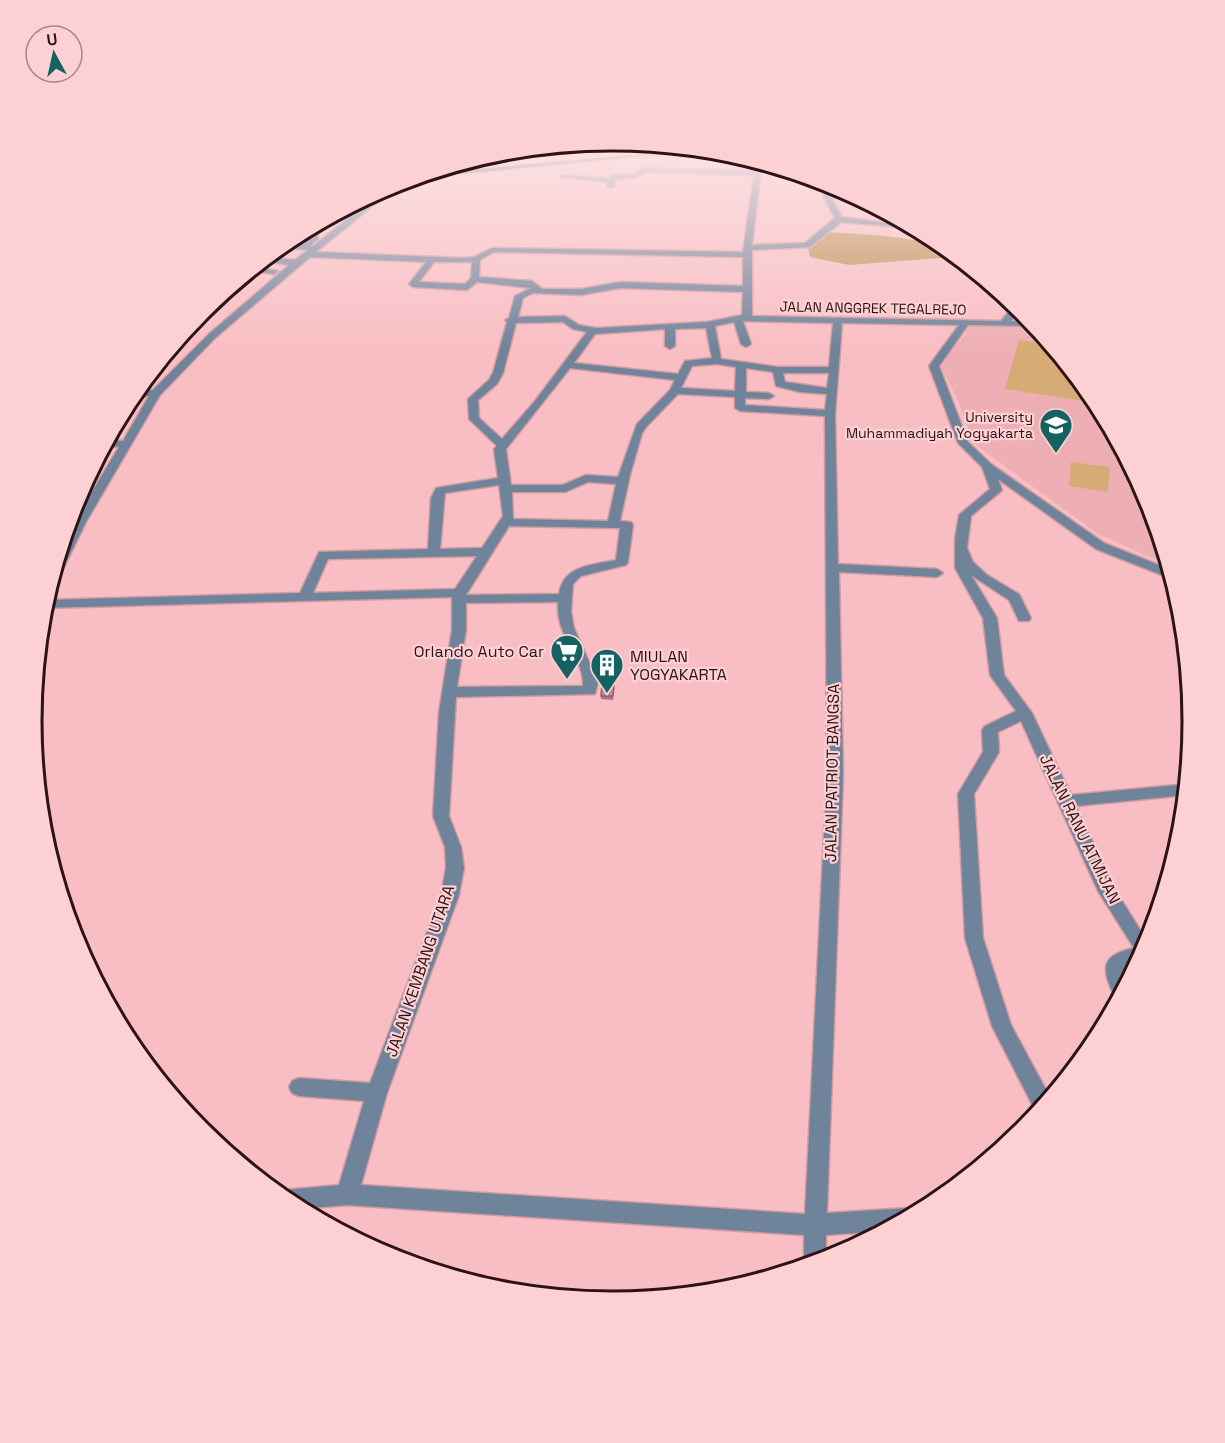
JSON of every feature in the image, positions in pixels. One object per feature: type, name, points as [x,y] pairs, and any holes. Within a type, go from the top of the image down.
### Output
[{"type":"street","points":[[262,271],[272,273],[292,262],[356,214]]},
{"type":"street","points":[[746,344],[742,321],[752,214]]},
{"type":"street","points":[[836,214],[839,219]]},
{"type":"street","points":[[295,248],[432,259],[476,260],[492,250],[747,251],[807,245],[839,219],[890,223]]},
{"type":"street","points":[[309,250],[315,237],[312,237]]},
{"type":"street","points":[[432,259],[413,284],[467,287],[475,279],[476,260]]},
{"type":"street","points":[[277,260],[292,262]]},
{"type":"street","points":[[72,537],[156,393],[226,323],[292,262]]},
{"type":"street","points":[[475,279],[532,284],[538,288],[535,291]]},
{"type":"street","points":[[502,446],[477,423],[472,411],[475,396],[493,382],[498,373],[510,320],[519,296],[535,291],[566,292],[611,282],[746,290]]},
{"type":"street","points":[[566,292],[567,303]]},
{"type":"street","points":[[1003,324],[1011,314]]},
{"type":"street","points":[[510,320],[565,320],[576,327],[595,330],[742,321],[782,327]]},
{"type":"street","name":"JALAN ANGGREK TEGALREJO","points":[[742,321],[838,320],[1022,324]]},
{"type":"street","name":"JALAN PATRIOT BANGSA","points":[[814,1255],[835,775],[831,392],[838,320]]},
{"type":"street","points":[[965,323],[934,366],[963,443],[987,466],[1100,546],[1163,571]]},
{"type":"street","points":[[710,324],[717,361]]},
{"type":"street","points":[[670,326],[670,346]]},
{"type":"street","points":[[459,596],[507,522],[510,512],[507,484],[499,454],[502,446],[588,335],[595,330]]},
{"type":"street","points":[[613,525],[622,481],[639,429],[675,391],[690,362],[717,361],[778,370],[832,370]]},
{"type":"street","points":[[567,365],[683,378]]},
{"type":"street","points":[[741,366],[738,405],[742,408],[831,413]]},
{"type":"street","points":[[778,370],[780,384],[800,389],[831,392]]},
{"type":"street","points":[[675,391],[769,396]]},
{"type":"street","points":[[146,393],[156,393]]},
{"type":"street","points":[[114,443],[126,444]]},
{"type":"street","points":[[987,466],[996,490],[965,515],[960,539],[960,553],[967,565],[981,578],[1013,597],[1024,618]]},
{"type":"street","points":[[434,552],[437,498],[440,490],[507,484],[565,489],[575,486],[582,479],[622,481]]},
{"type":"street","points":[[451,692],[590,691],[591,682],[587,670],[567,628],[564,612],[567,584],[576,573],[622,562],[625,555],[627,525],[507,522]]},
{"type":"street","points":[[305,597],[323,555],[488,552]]},
{"type":"street","name":"JALAN RANU ATMIJAN","points":[[960,553],[961,568],[990,618],[997,675],[1023,710],[1107,891],[1139,942]]},
{"type":"street","points":[[834,568],[937,573]]},
{"type":"street","name":"JALAN KEMBANG UTARA","points":[[347,1195],[377,1093],[450,895],[454,868],[453,846],[441,816],[446,712],[451,692],[459,630],[459,596]]},
{"type":"street","points":[[54,604],[305,597],[566,598]]},
{"type":"street","points":[[1023,710],[990,730],[991,752],[966,794],[974,938],[1002,1026],[1040,1099]]},
{"type":"street","points":[[1064,801],[1179,790]]},
{"type":"street","name":"JALAN RANU ATMIJAN","points":[[1119,984],[1112,970],[1113,963],[1120,957],[1133,954]]},
{"type":"street","points":[[299,1087],[377,1093]]},
{"type":"street","points":[[300,1199],[347,1195],[815,1225],[890,1220]]},
{"type":"shaded area","points":[[826,232],[874,235],[922,242],[944,258],[849,265],[810,257],[808,248]]},
{"type":"shaded area","name":"University Muhammadiyah Yogyakarta","points":[[969,325],[1022,325],[1041,345],[1065,374],[1107,436],[1140,503],[1160,562],[1098,534],[973,443],[958,400],[941,367],[945,357],[965,335]]},
{"type":"shaded area","points":[[1019,340],[1039,342],[1084,401],[1005,389]]},
{"type":"shaded area","points":[[1071,462],[1110,467],[1108,492],[1069,486]]},
{"type":"building","name":"MIULAN YOGYAKARTA","points":[[602,685],[614,686],[613,696],[601,696]]},
{"type":"place","name":"University Muhammadiyah Yogyakarta","points":[[1056,454]]},
{"type":"place","name":"Orlando Auto Car","points":[[567,680]]},
{"type":"place","name":"MIULAN YOGYAKARTA","points":[[607,694]]}]
